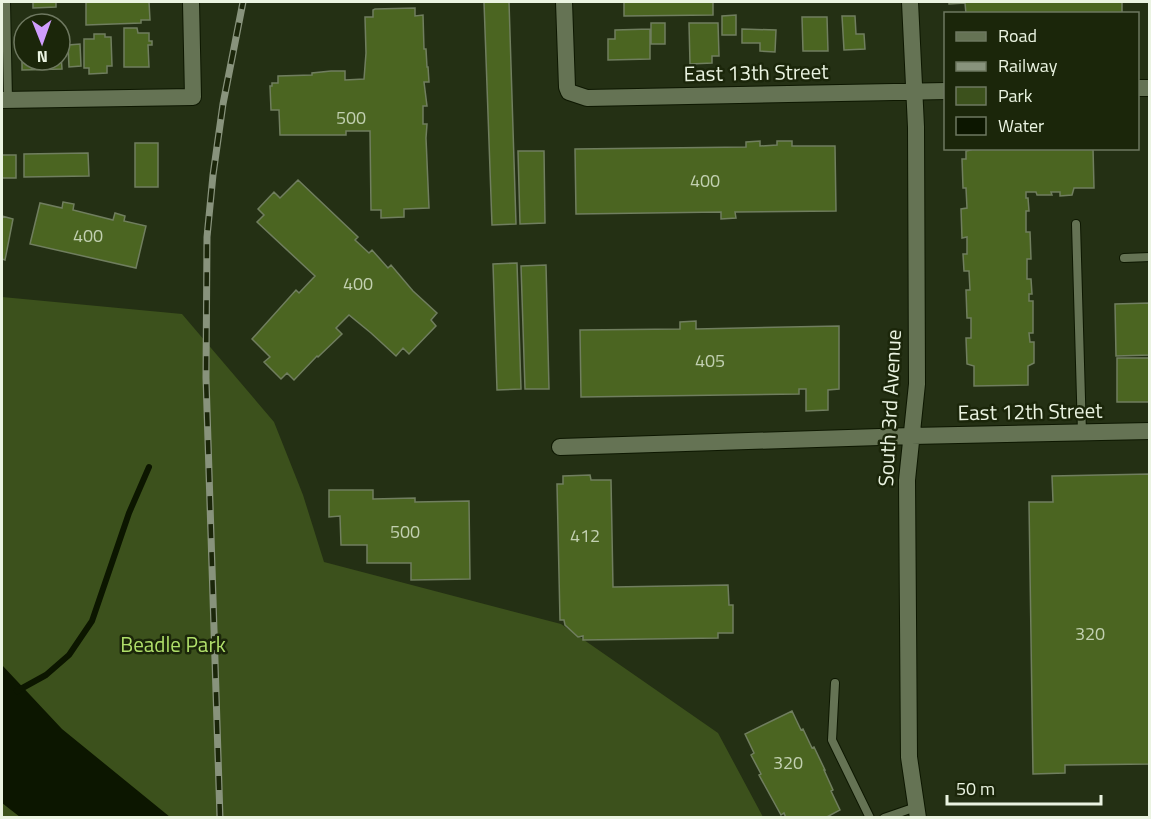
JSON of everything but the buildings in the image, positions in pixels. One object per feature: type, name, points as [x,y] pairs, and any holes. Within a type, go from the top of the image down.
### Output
[{"type":"street","points":[[5,100],[193,96],[191,2]]},
{"type":"street","name":"East 13th Street","points":[[564,2],[566,79],[569,92],[587,98],[944,91]]},
{"type":"street","name":"South 3rd Avenue","points":[[910,2],[916,127],[917,384],[907,480],[909,757],[917,812]]},
{"type":"street","name":"East 12th Street","points":[[560,447],[1149,431]]},
{"type":"lane","points":[[5,100],[6,2]]},
{"type":"lane","points":[[1076,224],[1082,433]]},
{"type":"lane","points":[[1124,258],[1149,257]]},
{"type":"lane","points":[[835,683],[832,740],[870,818]]},
{"type":"lane","points":[[885,818],[917,812]]},
{"type":"green space","name":"Beadle Park","points":[[2,297],[182,314],[274,422],[303,495],[324,562],[561,624],[718,733],[763,817],[2,817]]},
{"type":"water","points":[[2,665],[62,729],[170,817],[20,817],[2,803]]},
{"type":"waterway","points":[[17,691],[46,675],[69,655],[92,621],[129,513],[149,467]]},
{"type":"railway","points":[[220,818],[206,378],[207,237],[223,104],[243,2]]}]
